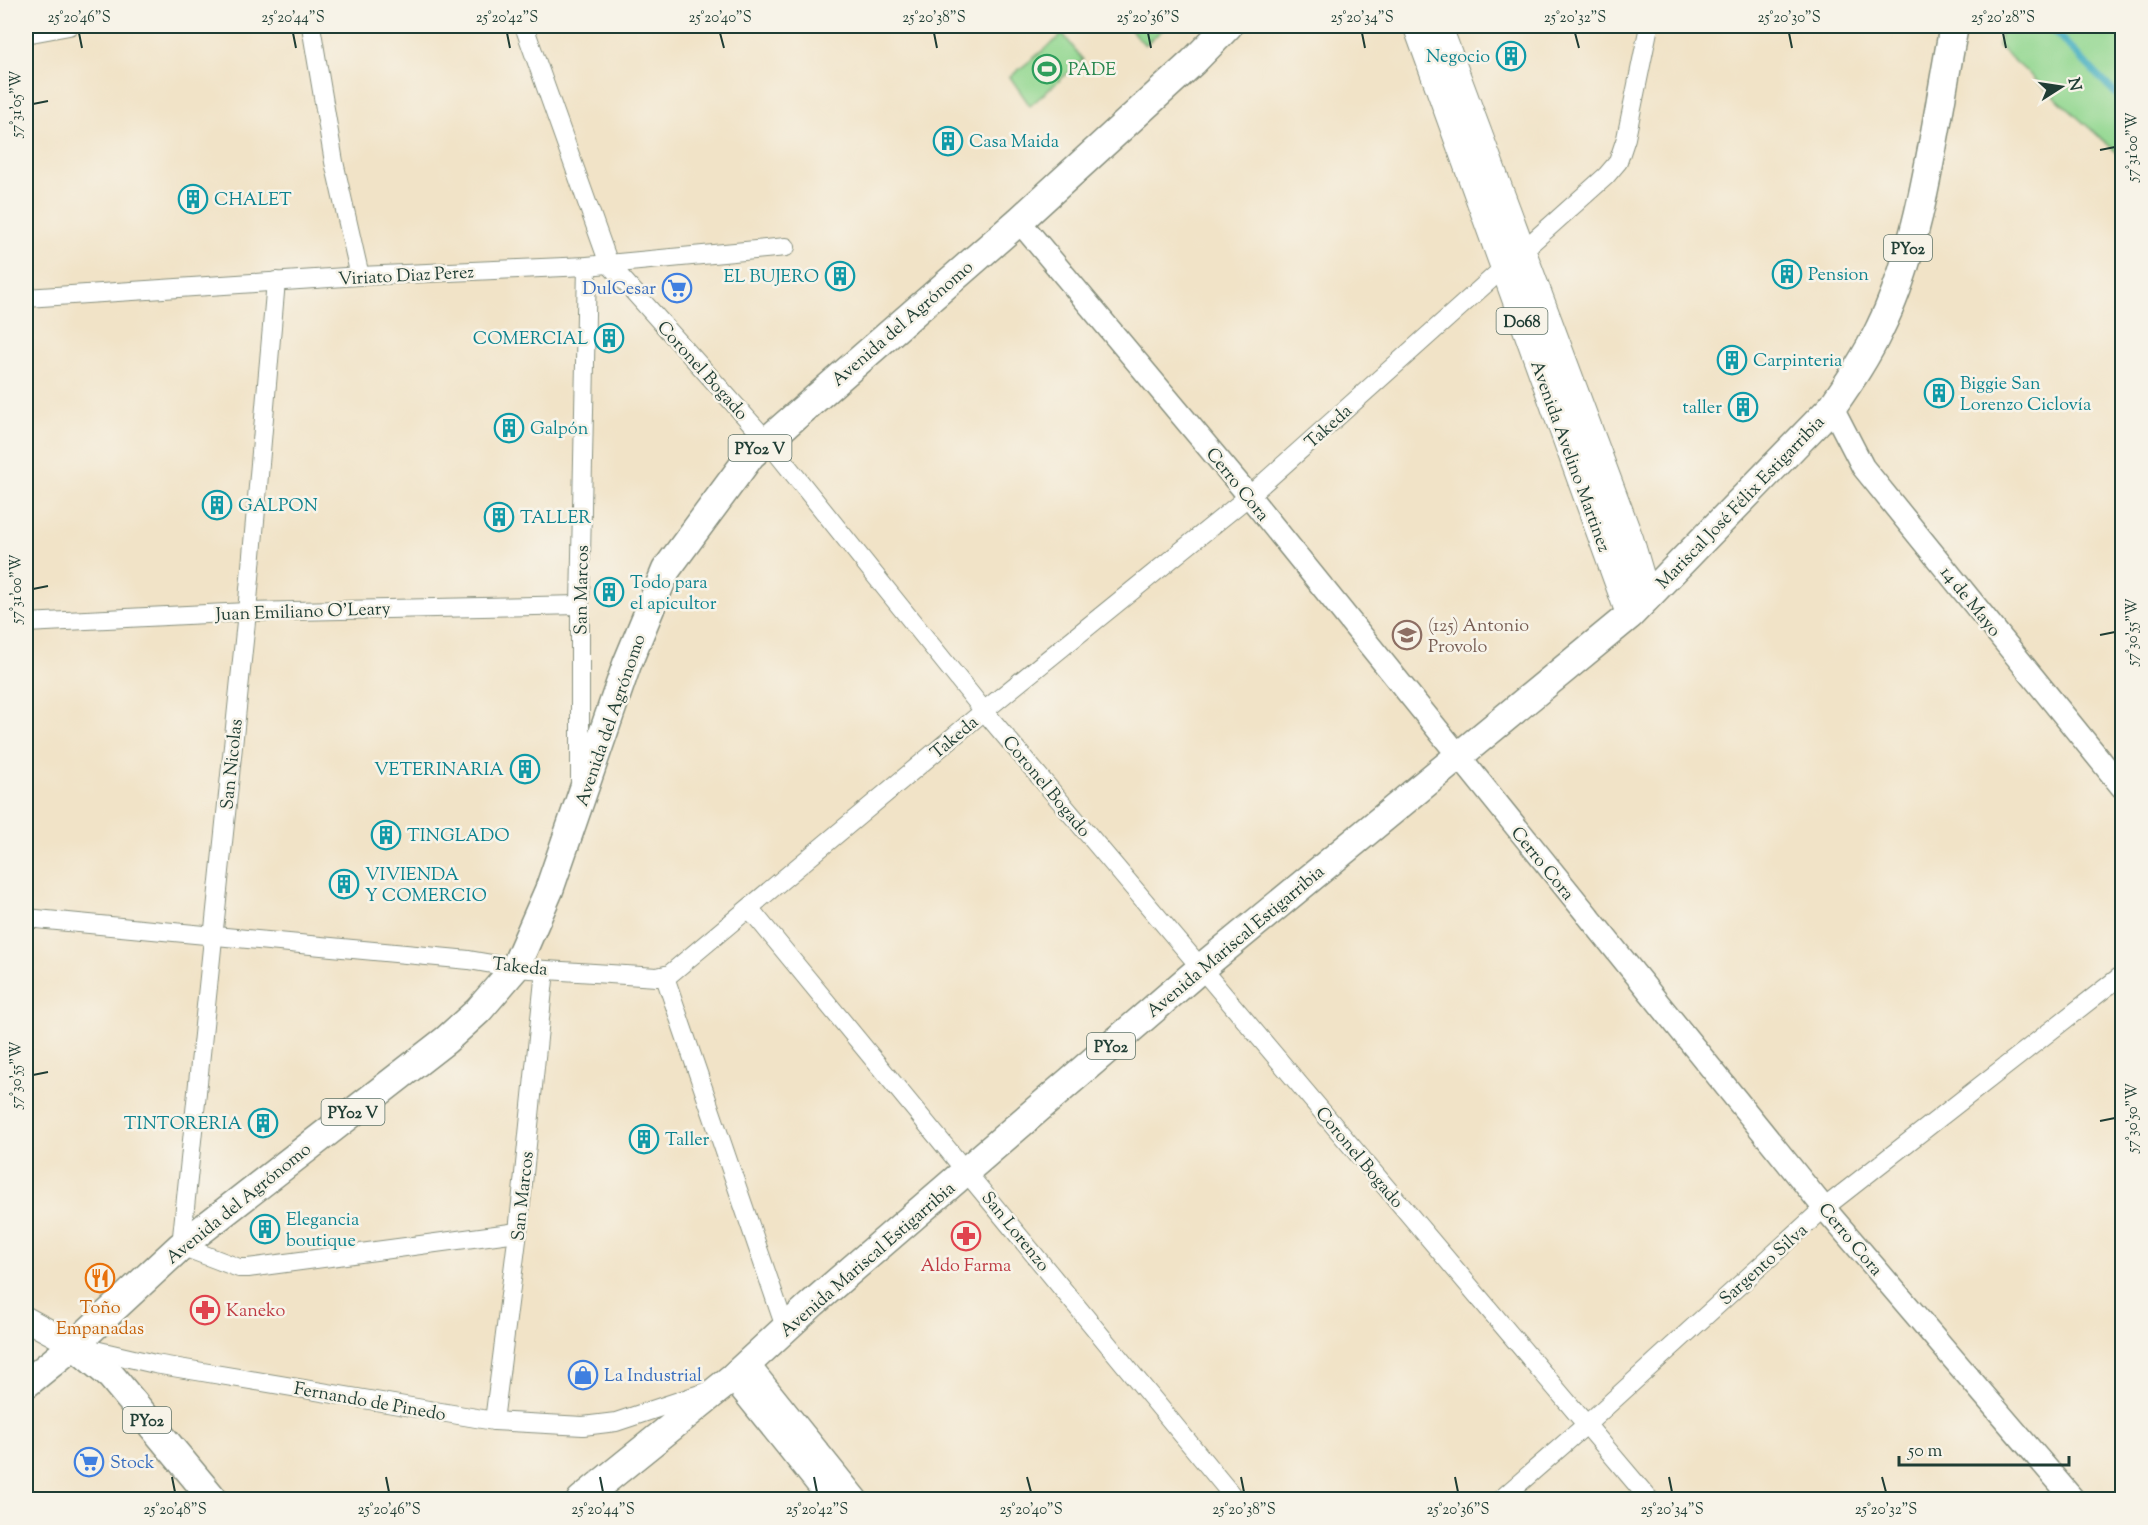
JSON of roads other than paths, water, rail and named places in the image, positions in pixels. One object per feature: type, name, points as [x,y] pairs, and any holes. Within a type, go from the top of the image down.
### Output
[{"type":"highway","name":"Avenida del Agrónomo","points":[[26,1384],[74,1345],[181,1246],[446,1040],[478,1011],[515,968],[549,890],[627,664],[666,570],[752,455],[1019,220],[1193,62],[1228,26]]},
{"type":"highway","name":"PY02","points":[[1832,407],[1855,374],[1881,327],[1901,273],[1919,205],[1954,26]]},
{"type":"highway","name":"Mariscal José Félix Estigarribia","points":[[1638,607],[1832,407]]},
{"type":"highway","name":"Avenida Mariscal Estigarribia","points":[[580,1500],[786,1330],[813,1303],[1200,969],[1638,607]]},
{"type":"highway","name":"PY02","points":[[74,1345],[111,1376],[125,1396],[177,1453],[214,1500]]},
{"type":"main road","name":"Avenida Avelino Martinez","points":[[1417,26],[1512,260],[1638,607]]},
{"type":"main road","name":"Avenida Avelino Martinez","points":[[1438,26],[1512,260]]},
{"type":"main road","name":"Fernando de Pinedo","points":[[26,1319],[74,1345]]},
{"type":"street","points":[[26,33],[69,26]]},
{"type":"street","points":[[311,26],[334,162],[360,276]]},
{"type":"street","name":"Coronel Bogado","points":[[524,26],[609,264],[768,442],[984,711],[1650,1500]]},
{"type":"street","name":"Takeda","points":[[26,918],[469,960],[515,968],[665,977],[750,909],[984,711],[1249,496],[1606,176],[1618,162],[1626,138],[1649,26]]},
{"type":"street","name":"Cerro Cora","points":[[1019,220],[1249,496],[1458,758],[1824,1208],[2074,1500]]},
{"type":"street","name":"Viriato Diaz Perez","points":[[26,298],[360,276],[587,267],[786,246]]},
{"type":"street","name":"San Marcos","points":[[580,805],[580,605],[587,267]]},
{"type":"street","name":"San Nicolas","points":[[181,1246],[247,612],[276,281]]},
{"type":"street","name":"14 de Mayo","points":[[1832,407],[1863,467],[2122,787]]},
{"type":"street","name":"Juan Emiliano O'Leary","points":[[26,623],[247,612],[580,605]]},
{"type":"street","name":"San Lorenzo","points":[[750,909],[1236,1500]]},
{"type":"street","name":"San Marcos","points":[[494,1421],[518,1232],[545,970]]},
{"type":"street","name":"Sargento Silva","points":[[1500,1500],[1824,1208],[2122,975]]},
{"type":"street","points":[[665,977],[786,1330]]},
{"type":"street","points":[[181,1246],[239,1268],[248,1268],[518,1232]]},
{"type":"street","name":"Fernando de Pinedo","points":[[74,1345],[166,1366],[494,1421],[583,1426],[616,1422],[732,1376]]},
{"type":"street","points":[[732,1376],[830,1500]]},
{"type":"street","points":[[732,1376],[857,1500]]},
{"type":"waterway","points":[[2049,26],[2122,100]]},
{"type":"place","name":"Negocio","points":[[1511,56]]},
{"type":"place","name":"PADE","points":[[1047,69]]},
{"type":"place","name":"Casa Maida","points":[[948,141]]},
{"type":"place","name":"CHALET","points":[[193,199]]},
{"type":"place","name":"Pension","points":[[1787,274]]},
{"type":"place","name":"EL BUJERO","points":[[840,276]]},
{"type":"place","name":"DulCesar","points":[[677,288]]},
{"type":"place","name":"COMERCIAL","points":[[609,338]]},
{"type":"place","name":"Carpinteria","points":[[1732,360]]},
{"type":"place","name":"Biggie San Lorenzo Ciclovía","points":[[1939,393]]},
{"type":"place","name":"taller","points":[[1743,407]]},
{"type":"place","name":"Galpón","points":[[509,428]]},
{"type":"place","name":"GALPON","points":[[217,505]]},
{"type":"place","name":"TALLER","points":[[499,517]]},
{"type":"place","name":"Todo para el apicultor","points":[[609,592]]},
{"type":"place","name":"(125) Antonio Provolo","points":[[1407,635]]},
{"type":"place","name":"VETERINARIA","points":[[525,769]]},
{"type":"place","name":"TINGLADO","points":[[386,835]]},
{"type":"place","name":"VIVIENDA Y COMERCIO","points":[[344,884]]},
{"type":"place","name":"TINTORERIA","points":[[263,1123]]},
{"type":"place","name":"Taller","points":[[644,1139]]},
{"type":"place","name":"Elegancia boutique","points":[[265,1229]]},
{"type":"place","name":"Aldo Farma","points":[[966,1236]]},
{"type":"place","name":"Toño Empanadas","points":[[100,1278]]},
{"type":"place","name":"Kaneko","points":[[205,1310]]},
{"type":"place","name":"La Industrial","points":[[583,1375]]},
{"type":"place","name":"Stock","points":[[89,1462]]}]
